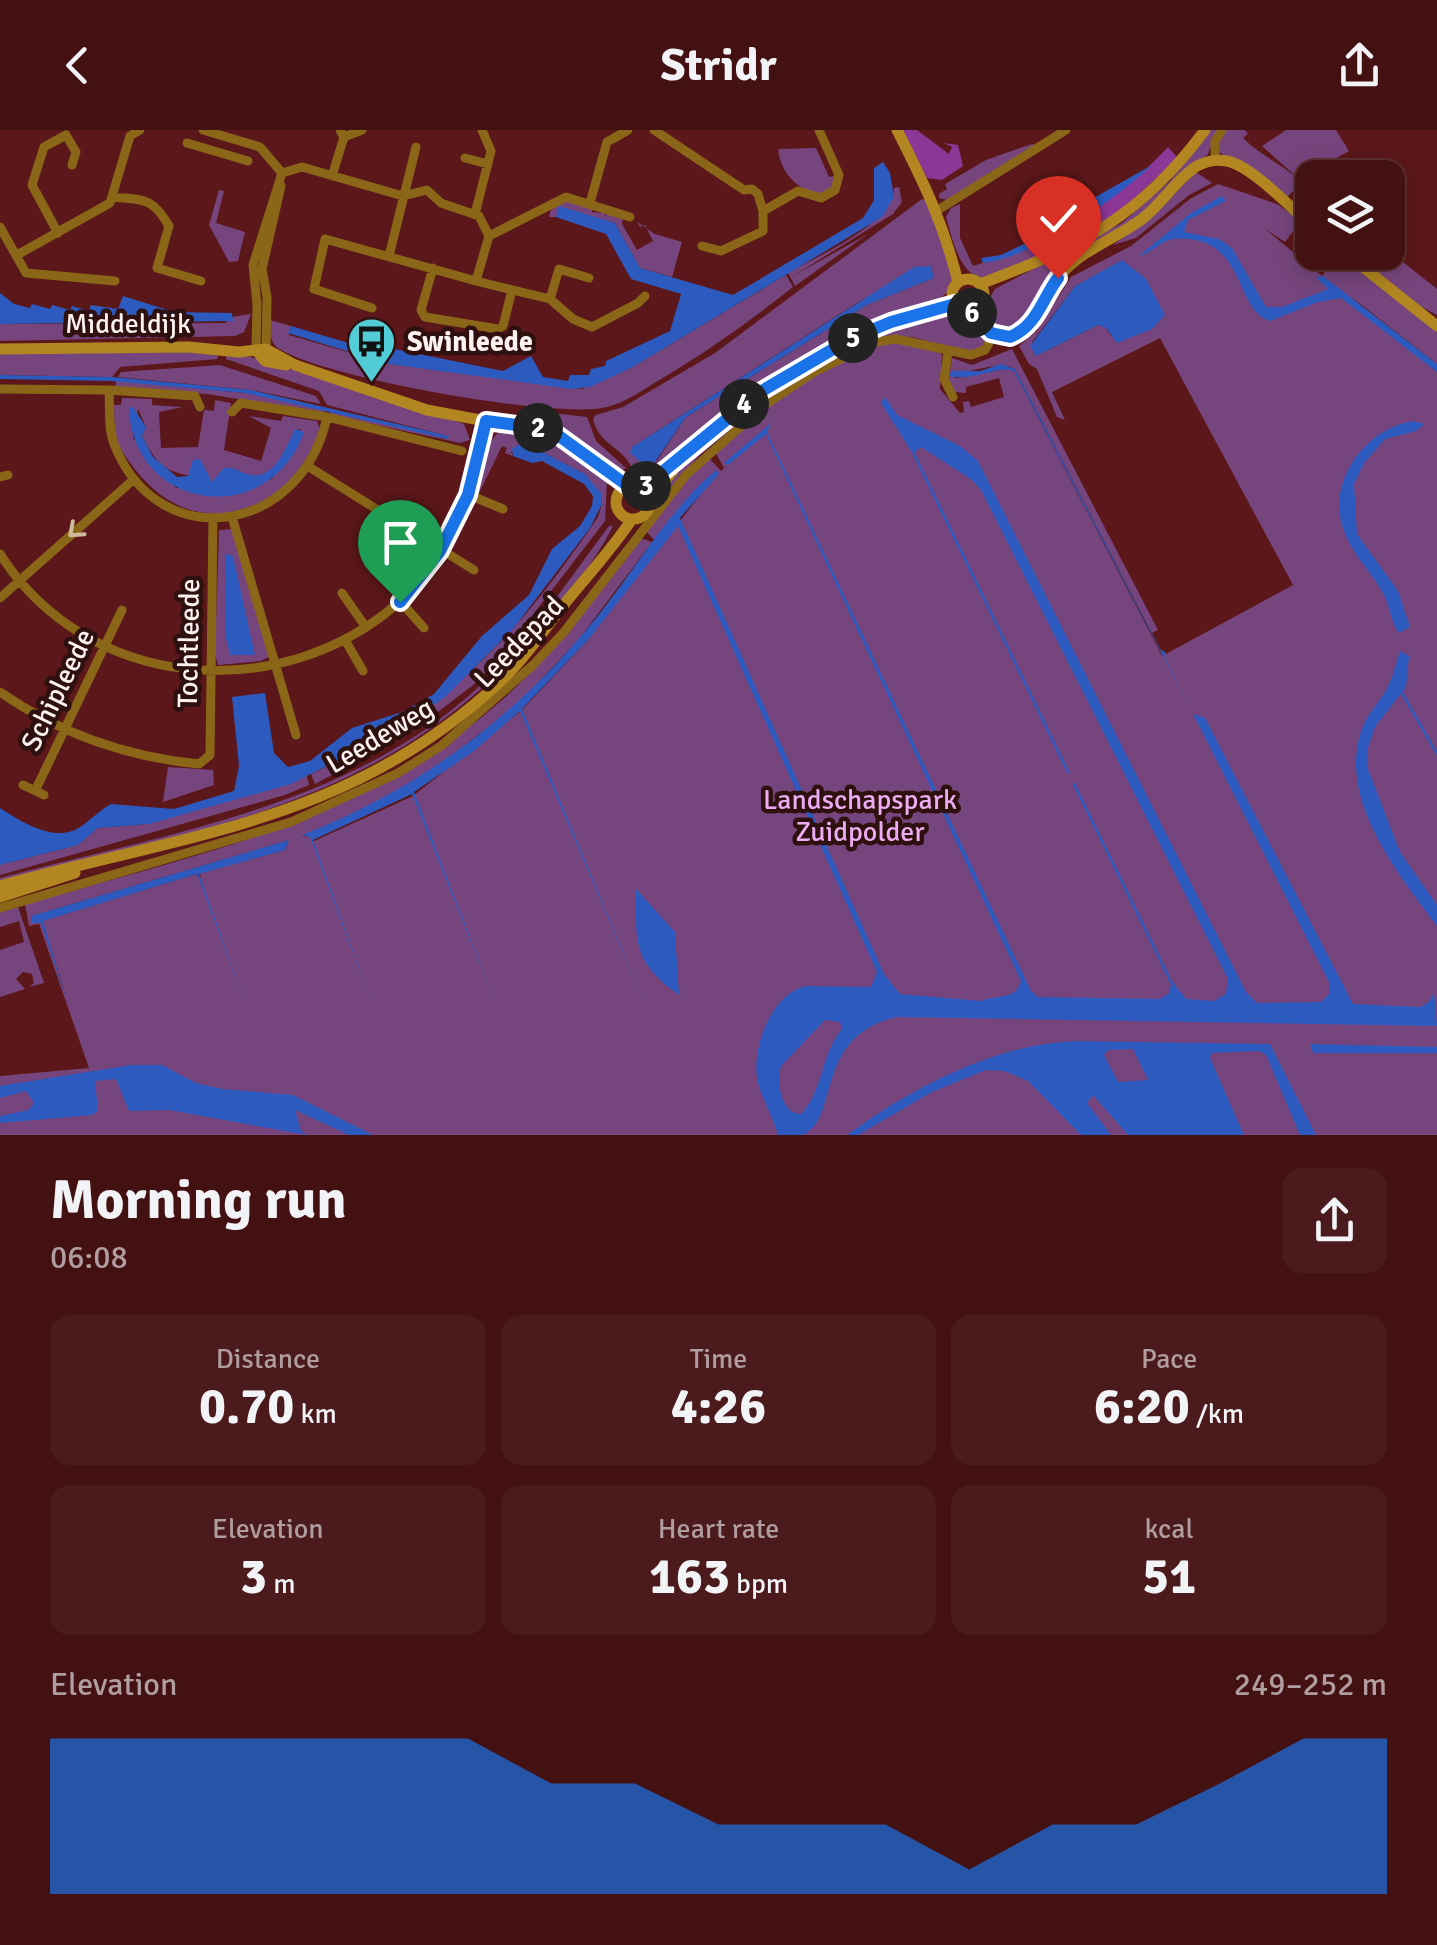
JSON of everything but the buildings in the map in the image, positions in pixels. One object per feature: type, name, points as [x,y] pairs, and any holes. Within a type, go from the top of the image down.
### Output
[{"type":"main road","points":[[897,130],[938,210],[953,254],[990,332],[1010,337],[1023,330],[1069,266],[1144,218],[1200,164],[1215,160],[1244,169],[1295,212]]},
{"type":"main road","points":[[626,516],[616,503],[623,489],[646,493],[684,455],[748,402],[800,367],[852,338],[973,293],[1117,221],[1174,170],[1205,130]]},
{"type":"main road","points":[[1367,270],[1437,326]]},
{"type":"main road","points":[[953,300],[973,293]]},
{"type":"main road","name":"Middeldijk","points":[[0,349],[262,346],[265,361],[296,365],[427,410],[545,430],[593,461],[623,489]]},
{"type":"main road","name":"Leedeweg","points":[[0,897],[318,800],[392,763],[472,706],[507,675],[607,551],[626,516],[646,513],[646,493]]},
{"type":"main road","name":"Leedeweg","points":[[0,886],[112,860]]},
{"type":"street","points":[[17,255],[110,203],[130,136],[140,130]]},
{"type":"street","points":[[203,130],[260,146],[282,173]]},
{"type":"street","points":[[332,176],[342,134],[362,130]]},
{"type":"street","points":[[475,214],[492,151],[482,130]]},
{"type":"street","points":[[590,204],[607,142],[628,130]]},
{"type":"street","points":[[655,130],[744,190],[752,189],[758,194],[763,230],[722,251],[702,246]]},
{"type":"street","points":[[762,211],[798,191],[822,198],[835,190],[839,175],[819,130]]},
{"type":"street","points":[[938,210],[1066,130]]},
{"type":"street","points":[[1215,160],[1215,141],[1222,130]]},
{"type":"street","points":[[210,150],[215,133]]},
{"type":"street","points":[[58,233],[32,185],[44,147],[66,135],[76,152],[72,165]]},
{"type":"street","points":[[187,144],[248,160]]},
{"type":"street","points":[[389,256],[416,146]]},
{"type":"street","points":[[465,158],[488,164]]},
{"type":"street","points":[[282,173],[302,167],[404,196],[427,190],[441,203],[475,214],[489,236]]},
{"type":"street","points":[[262,346],[252,266],[282,173]]},
{"type":"street","points":[[112,197],[148,200],[169,226],[157,268],[201,281]]},
{"type":"street","points":[[476,281],[489,236],[566,197],[630,217]]},
{"type":"street","points":[[0,227],[26,272],[50,277],[99,276],[114,281]]},
{"type":"street","points":[[372,308],[314,290],[325,239],[550,299],[574,319],[592,327],[646,296]]},
{"type":"street","points":[[433,268],[421,310],[425,317],[498,329],[503,326],[512,290]]},
{"type":"street","points":[[550,299],[559,269],[588,278]]},
{"type":"street","points":[[953,397],[944,379],[948,352],[978,354],[990,332]]},
{"type":"street","name":"Leedepad","points":[[0,908],[291,822],[398,773],[441,746],[533,665],[576,618],[686,475],[742,423],[814,372],[876,342],[910,341],[948,352]]},
{"type":"street","points":[[0,390],[110,390],[195,396],[200,407]]},
{"type":"street","points":[[110,390],[112,440],[133,480],[167,507],[213,518],[232,518],[280,499],[309,467],[322,440],[327,417]]},
{"type":"street","points":[[232,412],[241,402],[327,417],[462,451]]},
{"type":"street","points":[[0,554],[18,582],[57,619],[104,648],[157,664],[212,672],[275,667],[345,640],[400,602],[440,551],[468,495],[486,421]]},
{"type":"street","points":[[309,467],[474,570]]},
{"type":"street","points":[[0,598],[133,480]]},
{"type":"street","points":[[468,495],[503,509]]},
{"type":"street","name":"Tochtleede","points":[[64,730],[116,750],[160,760],[198,764],[210,755],[213,518]]},
{"type":"street","name":"Tochtleede","points":[[232,518],[296,735]]},
{"type":"street","points":[[342,593],[365,626]]},
{"type":"street","points":[[400,602],[424,628]]},
{"type":"street","name":"Schipleede","points":[[23,785],[40,792],[64,730],[122,610]]},
{"type":"street","points":[[345,640],[362,672]]},
{"type":"street","points":[[1,694],[64,730]]},
{"type":"green space","points":[[1211,130],[1217,130],[1208,154],[1129,224],[1060,268],[1030,317],[1018,328],[1004,331],[988,321],[985,306],[995,289],[1122,223],[1169,182]]},
{"type":"green space","points":[[1225,130],[1245,130],[1248,134],[1243,138],[1249,144],[1295,176],[1295,189],[1286,198],[1220,153],[1217,142]]},
{"type":"green space","points":[[1286,130],[1336,130],[1349,151],[1333,160],[1295,160],[1295,175],[1262,146]]},
{"type":"green space","points":[[1035,145],[948,200],[939,198],[947,189],[945,184],[986,160]]},
{"type":"green space","points":[[816,148],[829,177],[835,176],[832,188],[820,195],[792,180],[778,149]]},
{"type":"green space","points":[[1196,172],[1212,183],[1189,195],[1136,238],[1113,245],[1157,212]]},
{"type":"green space","name":"Landschapspark Zuidpolder","points":[[1218,184],[1277,204],[1295,217],[1295,229],[1285,242],[1264,228],[1295,254],[1295,270],[1315,270],[1322,276],[1327,270],[1359,270],[1437,332],[1437,364],[1349,295],[1437,372],[1437,1135],[0,1135],[0,1076],[89,1068],[39,924],[29,926],[25,904],[276,829],[393,777],[449,742],[502,700],[557,643],[640,538],[652,542],[579,639],[517,705],[431,771],[368,807],[302,837],[310,836],[312,842],[413,796],[521,711],[588,640],[718,472],[654,540],[646,531],[683,483],[710,459],[721,471],[724,468],[714,450],[800,384],[849,356],[896,343],[942,354],[940,389],[960,413],[964,412],[963,402],[969,401],[971,407],[1004,397],[999,378],[966,387],[966,393],[953,392],[948,385],[952,358],[972,365],[1012,349],[1158,630],[1152,633],[1015,369],[995,366],[956,372],[955,378],[1014,371],[1162,656],[1293,585],[1160,338],[1052,392],[1065,420],[1057,417],[1037,369],[1029,364],[1019,346],[1037,331],[1071,277],[1131,246],[1190,199]],"holes":[[[1122,260],[1137,274],[1111,336],[1098,325],[1036,356],[1032,342],[1075,286]],[[289,840],[285,850],[200,873],[202,886],[197,874],[42,921],[68,1002],[41,923],[31,916]]]},
{"type":"green space","points":[[899,187],[902,202],[893,214],[793,276],[868,234],[795,286],[788,273],[869,226],[891,201],[894,188]]},
{"type":"green space","points":[[219,190],[224,191],[216,223],[245,232],[238,261],[229,262],[209,225]]},
{"type":"green space","points":[[922,199],[928,201],[954,278],[951,290],[812,357],[653,477],[632,468],[600,434],[593,419],[623,407],[715,353]],"holes":[[[931,266],[934,278],[867,305],[686,417],[656,462],[632,447],[860,301]]]},
{"type":"green space","points":[[567,201],[605,216],[608,213],[623,218],[622,224],[637,250],[653,241],[647,228],[682,242],[672,277],[640,268],[615,223],[559,207],[556,217],[549,217],[551,209]]},
{"type":"green space","points":[[960,204],[960,238],[973,266],[1028,248],[1033,260],[979,279],[972,274],[957,252],[946,217],[951,208]]},
{"type":"green space","points":[[1405,264],[1437,289],[1437,315],[1406,299],[1369,270],[1405,270]]},
{"type":"green space","points":[[786,275],[793,287],[745,324],[642,391],[607,407],[581,409],[492,402],[388,383],[302,359],[278,348],[270,332],[270,320],[291,326],[289,335],[389,364],[582,389],[633,367]]},
{"type":"green space","points":[[954,310],[977,327],[986,344],[973,353],[912,337],[875,340],[759,406],[700,455],[670,489],[663,489],[723,427],[794,376],[872,337]]},
{"type":"green space","points":[[251,314],[244,332],[235,336],[0,341],[0,324],[225,323],[232,317]]},
{"type":"green space","points":[[0,353],[218,355],[217,359],[120,367],[112,377],[0,375]]},
{"type":"green space","points":[[226,356],[251,357],[454,420],[464,424],[470,440],[460,443],[331,415],[329,410],[447,439],[448,436],[327,405],[319,391]]},
{"type":"green space","points":[[220,365],[316,396],[321,404],[251,390],[118,377],[121,372]]},
{"type":"green space","points":[[116,381],[245,393],[323,408],[324,413],[207,394],[115,388]]},
{"type":"green space","points":[[122,398],[152,399],[152,405],[183,407],[159,412],[161,448],[198,447],[204,410],[214,411],[215,400],[231,403],[224,450],[261,461],[271,428],[249,416],[317,421],[320,429],[305,467],[276,494],[235,511],[193,511],[158,492],[129,461],[116,440],[114,405],[121,405]],"holes":[[[138,409],[146,427],[142,436],[164,466],[212,482],[225,468],[249,475],[266,473],[278,461],[295,430],[301,429],[272,479],[176,488],[133,438]]]},
{"type":"green space","points":[[544,412],[587,417],[596,441],[626,468],[619,472],[561,431],[512,419]]},
{"type":"green space","points":[[501,429],[532,433],[560,444],[596,470],[607,481],[605,521],[498,660],[472,686],[410,733],[315,784],[311,774],[401,725],[474,668],[538,599],[598,517],[602,504],[585,474],[535,448],[511,452],[513,456],[505,453],[507,448],[502,446],[478,495],[474,494],[473,488],[478,490],[481,480],[477,473],[491,441]]},
{"type":"green space","points":[[609,526],[613,526],[606,539],[571,590],[486,685],[426,732],[362,770],[295,800],[225,824],[0,884],[0,878],[261,808],[384,755],[440,719],[491,675],[538,622]]},
{"type":"green space","points":[[232,529],[269,657],[218,665],[215,655],[219,530]]},
{"type":"green space","points":[[168,767],[213,770],[214,785],[163,802]]},
{"type":"green space","points":[[307,776],[309,785],[285,795],[0,875],[0,865],[78,845],[98,828],[149,824]]},
{"type":"green space","points":[[18,907],[44,983],[29,987],[34,983],[32,974],[23,972],[16,979],[25,989],[0,997],[0,950],[24,942],[19,921],[0,927],[0,912]]},
{"type":"shaded area","points":[[902,130],[917,130],[949,154],[952,147],[944,143],[958,145],[963,166],[942,180],[927,178]]},
{"type":"shaded area","points":[[1168,147],[1178,158],[1113,218],[1033,260],[1028,248],[1103,204]]},
{"type":"water","points":[[883,162],[890,173],[894,197],[882,217],[633,367],[590,387],[571,389],[389,364],[288,333],[291,326],[362,347],[370,344],[503,371],[531,356],[543,377],[568,381],[570,375],[589,375],[591,369],[605,366],[606,361],[670,331],[681,294],[631,279],[606,234],[556,217],[559,206],[615,223],[640,268],[733,295],[863,218],[874,200],[874,168]]},
{"type":"water","points":[[1152,165],[1118,194],[1048,239],[983,263],[981,258],[1001,255],[1065,224],[1092,199]]},
{"type":"water","points":[[1222,196],[1226,201],[1188,220],[1184,232],[1219,239],[1232,248],[1266,307],[1282,307],[1328,289],[1316,278],[1323,276],[1437,364],[1437,372],[1341,298],[1318,302],[1270,321],[1249,302],[1227,259],[1197,240],[1168,240],[1139,256],[1191,213]]},
{"type":"water","points":[[1122,260],[1146,279],[1165,315],[1152,329],[1117,343],[1106,328],[1098,325],[1036,356],[1030,346],[1075,286]]},
{"type":"water","points":[[931,266],[934,278],[867,305],[686,417],[655,462],[643,464],[630,453],[632,447],[914,267]]},
{"type":"water","points":[[0,293],[14,304],[30,308],[32,304],[50,309],[52,305],[70,310],[72,306],[89,311],[91,305],[118,309],[123,296],[174,312],[232,313],[233,321],[0,324]]},
{"type":"water","points":[[1001,364],[1015,369],[1160,649],[1166,653],[1164,656],[1189,706],[1014,371],[949,376],[952,371],[980,371]]},
{"type":"water","points":[[0,375],[112,377],[251,390],[449,436],[448,439],[245,393],[110,381],[0,379]]},
{"type":"water","points":[[885,397],[897,415],[960,446],[978,461],[1246,992],[1257,1003],[1321,1002],[1330,993],[1330,984],[1193,714],[1205,718],[1353,1004],[1420,1007],[1429,1002],[1434,992],[1437,1026],[897,1017],[870,1027],[852,1041],[840,1059],[814,1127],[802,1135],[778,1135],[756,1070],[760,1040],[774,1011],[783,999],[807,986],[871,987],[877,972],[678,526],[588,640],[522,709],[646,1007],[520,711],[474,751],[414,792],[496,1005],[412,794],[313,840],[372,1004],[310,837],[302,835],[388,795],[428,771],[502,715],[569,650],[669,520],[716,470],[719,474],[680,518],[884,974],[900,994],[981,1001],[1010,994],[1018,987],[1021,981],[766,434],[728,465],[724,463],[771,423],[767,432],[1031,991],[1038,997],[1160,999],[1169,993],[1172,981],[1186,999],[1214,1001],[1226,994],[1228,979],[981,490],[921,447],[913,454],[881,403]],"holes":[[[825,1020],[840,1022],[842,1029],[814,1095],[801,1114],[794,1112],[782,1096],[781,1066]]]},
{"type":"water","points":[[133,407],[146,427],[142,436],[153,457],[177,477],[188,476],[193,460],[200,459],[212,482],[224,468],[247,474],[264,473],[277,462],[295,429],[304,432],[287,463],[262,484],[234,495],[205,496],[177,487],[153,469],[136,443],[129,408]]},
{"type":"water","points":[[1413,421],[1424,424],[1416,431],[1385,439],[1364,463],[1354,484],[1357,534],[1398,591],[1410,627],[1399,633],[1385,597],[1344,531],[1340,494],[1354,460],[1366,446],[1380,434]]},
{"type":"water","points":[[518,445],[535,448],[585,474],[601,493],[602,504],[590,528],[513,629],[445,697],[396,731],[291,784],[149,824],[98,828],[78,845],[0,865],[0,808],[37,828],[58,833],[77,829],[111,804],[174,809],[234,791],[239,766],[232,697],[265,693],[274,753],[288,767],[310,761],[352,728],[405,711],[434,694],[482,636],[529,595],[552,549],[580,526],[592,506],[593,496],[584,484],[542,461],[532,463],[513,456],[512,449]]},
{"type":"water","points":[[225,554],[233,556],[255,655],[230,655],[225,634]]},
{"type":"water","points":[[1400,651],[1409,656],[1406,687],[1375,727],[1368,748],[1368,769],[1400,852],[1437,905],[1437,926],[1391,862],[1366,812],[1358,786],[1360,735],[1389,685]]},
{"type":"water","points":[[289,840],[285,850],[199,874],[245,1003],[197,874],[43,921],[67,1002],[41,923],[32,923],[31,916]]},
{"type":"water","points":[[636,889],[675,932],[679,995],[652,972],[640,949]]},
{"type":"water","points":[[1046,1044],[1270,1044],[1316,1135],[1300,1135],[1266,1055],[1259,1051],[1212,1053],[1210,1058],[1244,1135],[1128,1135],[1093,1095],[1087,1103],[1111,1135],[1081,1135],[1028,1081],[1004,1071],[986,1070],[932,1092],[858,1135],[847,1135],[899,1100],[956,1071],[1015,1050]],"holes":[[[1133,1049],[1148,1080],[1118,1082],[1104,1055],[1108,1050]]]},
{"type":"water","points":[[1310,1044],[1437,1047],[1437,1053],[1313,1053]]},
{"type":"water","points":[[131,1065],[162,1065],[196,1083],[222,1089],[293,1095],[373,1135],[349,1135],[295,1110],[301,1131],[307,1135],[169,1110],[129,1111],[116,1079],[95,1081],[98,1111],[92,1115],[0,1123],[0,1116],[29,1110],[34,1103],[26,1091],[0,1098],[0,1086]]},
{"type":"waterway","points":[[914,454],[1068,772]]},
{"type":"waterway","points":[[1402,693],[1437,754]]},
{"type":"waterway","points":[[1074,784],[1171,982]]},
{"type":"place","name":"Swinleede","points":[[372,384]]},
{"type":"route","points":[[400,602],[440,551],[468,495],[486,421],[545,430],[616,474],[628,486],[643,488],[760,392],[852,338],[926,309],[955,304],[970,311],[991,333],[1010,337],[1037,316],[1058,278]]}]
